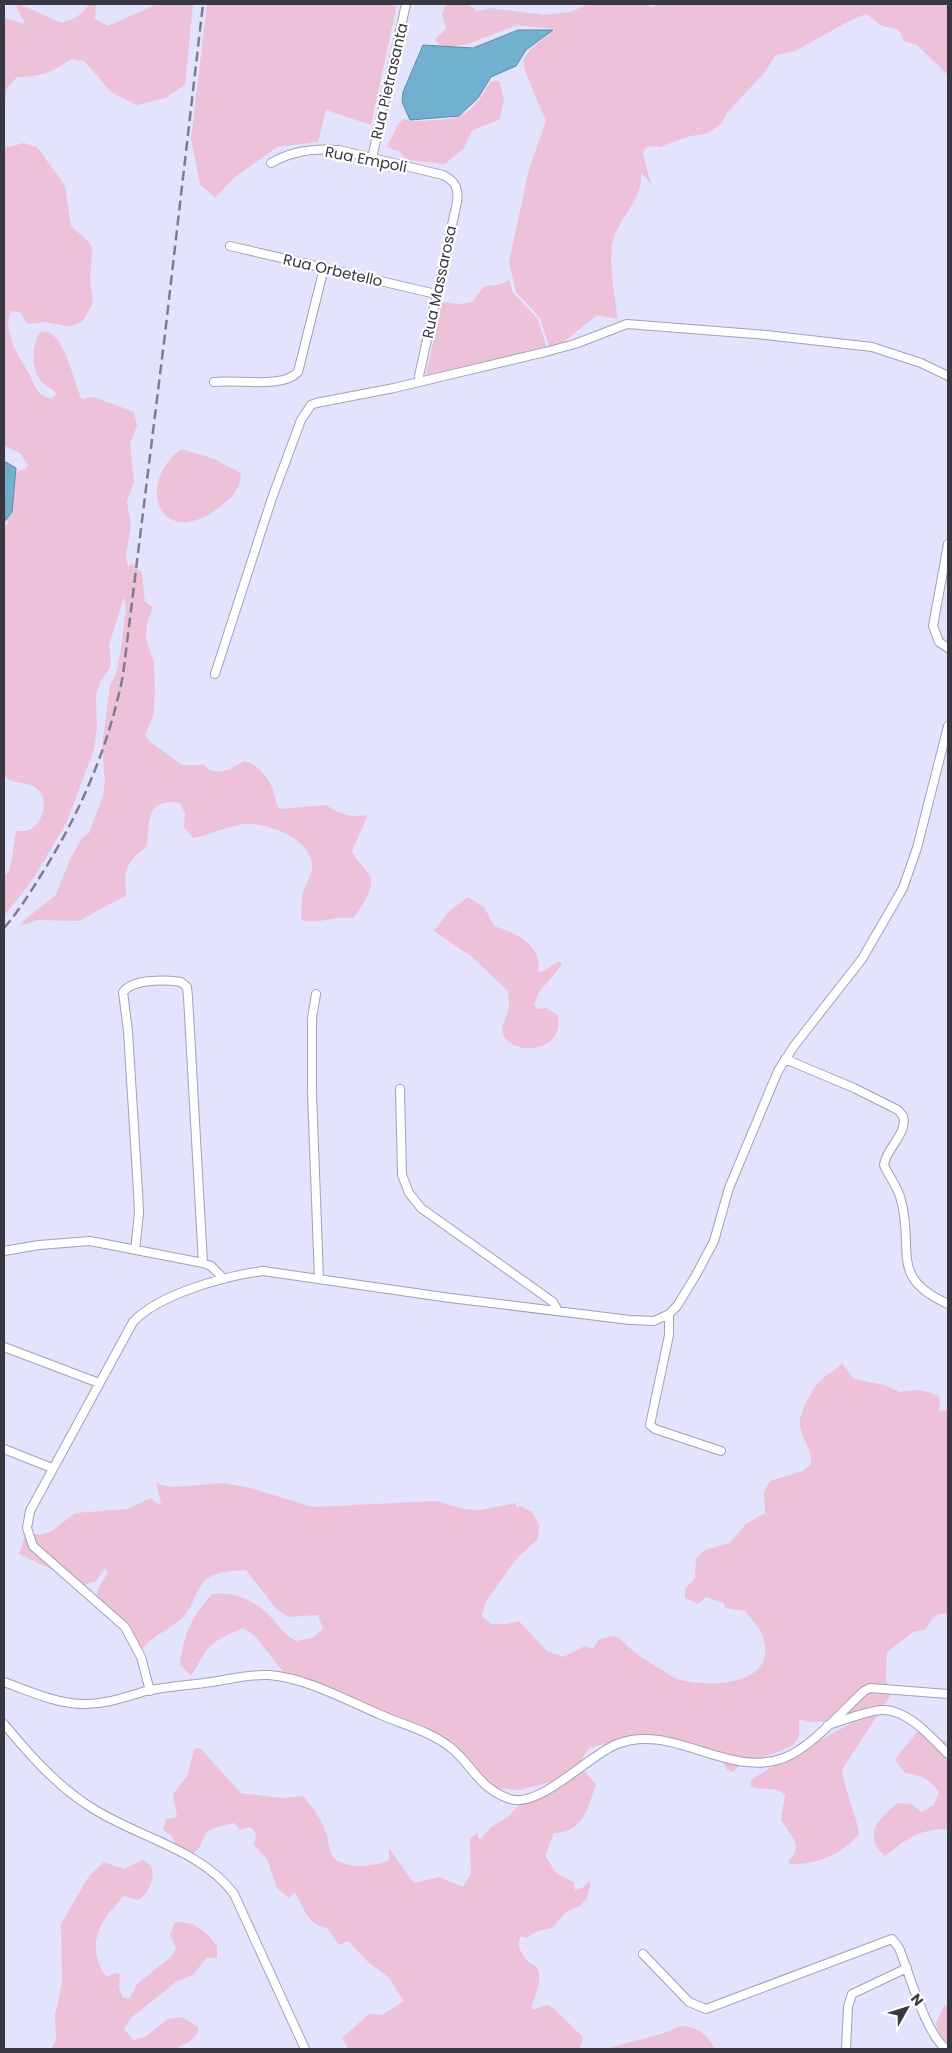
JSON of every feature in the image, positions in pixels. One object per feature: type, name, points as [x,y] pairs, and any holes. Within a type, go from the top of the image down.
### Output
[{"type":"street","name":"Rua Pietrasanta","points":[[372,158],[406,4]]},
{"type":"street","name":"Rua Empoli","points":[[271,163],[282,156],[325,149],[443,175],[454,182],[457,188]]},
{"type":"street","name":"Rua Massarosa","points":[[419,376],[457,202],[457,188]]},
{"type":"street","name":"Rua Orbetello","points":[[230,246],[436,294]]},
{"type":"street","points":[[214,382],[278,381],[289,379],[298,372],[324,268]]},
{"type":"street","points":[[215,674],[272,498],[301,420],[311,405],[394,388],[545,352],[576,344],[627,324],[766,335],[872,347],[921,363],[948,376]]},
{"type":"street","points":[[948,544],[933,626],[939,642],[948,648]]},
{"type":"street","points":[[150,1691],[141,1656],[125,1627],[31,1542],[27,1528],[30,1511],[52,1468],[125,1334],[140,1314],[165,1299],[224,1279],[263,1270],[558,1311],[654,1321],[669,1314],[677,1306],[714,1241],[729,1188],[740,1158],[785,1059],[862,959],[903,888],[917,848],[948,726]]},
{"type":"street","points":[[135,1250],[138,1230],[138,1191],[128,1031],[123,992],[129,987],[142,983],[182,982],[187,987],[188,997],[203,1263]]},
{"type":"street","points":[[316,994],[312,1018],[312,1093],[319,1278]]},
{"type":"street","points":[[785,1059],[854,1088],[898,1110],[903,1116],[902,1128],[884,1165],[901,1199],[907,1238],[909,1274],[917,1285],[948,1304]]},
{"type":"street","points":[[400,1089],[402,1175],[406,1188],[414,1201],[451,1231],[553,1302],[558,1311]]},
{"type":"street","points":[[4,1251],[81,1241],[203,1263],[211,1266],[224,1279]]},
{"type":"street","points":[[669,1314],[669,1335],[650,1425],[655,1429],[721,1451]]},
{"type":"street","points":[[4,1347],[99,1383]]},
{"type":"street","points":[[4,1449],[52,1468]]},
{"type":"street","points":[[4,1682],[60,1702],[81,1704],[98,1703],[150,1691],[258,1676],[293,1680],[424,1732],[459,1754],[484,1785],[511,1799],[518,1800],[540,1793],[600,1753],[633,1739],[655,1738],[713,1755],[762,1761],[784,1758],[826,1726],[864,1691],[870,1688],[948,1694]]},
{"type":"street","points":[[826,1726],[866,1713],[883,1710],[894,1711],[919,1727],[948,1754]]},
{"type":"street","points":[[4,1724],[31,1757],[88,1806],[194,1860],[225,1882],[234,1894],[305,2049]]},
{"type":"street","points":[[643,1954],[682,1996],[698,2008],[706,2009],[890,1939],[899,1948],[936,2040],[946,2049]]},
{"type":"street","points":[[846,2049],[848,2007],[852,1994],[907,1968]]},
{"type":"shaded area","points":[[19,4],[62,23],[77,17],[89,5],[96,4],[95,19],[108,26],[157,4],[193,4],[185,85],[165,98],[137,105],[111,92],[84,61],[71,59],[46,73],[17,77],[7,88],[4,110],[4,18],[25,24],[16,6]]},
{"type":"shaded area","points":[[207,4],[397,4],[371,125],[326,110],[318,142],[277,147],[235,177],[215,198],[200,184],[191,139]]},
{"type":"shaded area","points":[[446,4],[468,4],[477,11],[490,8],[544,15],[570,12],[589,4],[648,4],[652,8],[658,4],[948,4],[948,75],[917,45],[904,41],[899,30],[881,25],[866,14],[851,20],[795,51],[776,55],[763,74],[727,113],[721,124],[706,134],[690,136],[660,147],[652,146],[645,148],[643,154],[651,184],[641,173],[639,190],[614,237],[612,245],[612,277],[618,319],[597,315],[561,344],[550,349],[540,318],[516,292],[509,262],[529,169],[546,121],[526,74],[523,60],[531,49],[555,29],[517,25],[468,44],[449,47],[439,45],[435,39],[446,29],[442,15]]},
{"type":"shaded area","points":[[499,81],[504,99],[500,119],[472,131],[463,149],[445,164],[407,160],[400,152],[387,147],[398,124],[403,119],[426,121],[454,118],[462,115],[474,106],[490,82]]},
{"type":"shaded area","points":[[24,143],[37,147],[65,186],[71,226],[89,242],[92,249],[90,281],[93,303],[83,321],[70,327],[46,322],[27,324],[20,312],[11,311],[9,319],[10,337],[37,390],[43,396],[52,399],[56,394],[39,379],[33,359],[35,345],[40,332],[48,332],[62,346],[82,399],[94,397],[134,412],[137,426],[130,444],[134,482],[127,501],[131,527],[126,554],[128,568],[132,563],[142,573],[145,602],[153,607],[147,623],[146,640],[154,662],[155,691],[153,717],[145,735],[148,740],[182,765],[204,765],[209,769],[219,772],[244,761],[254,765],[267,778],[280,809],[326,805],[346,814],[356,816],[368,815],[352,851],[369,874],[371,885],[367,898],[353,918],[301,920],[303,893],[312,868],[311,858],[297,841],[287,834],[265,826],[244,824],[193,838],[184,827],[185,813],[180,803],[169,802],[160,804],[152,813],[147,846],[131,862],[126,873],[127,895],[79,921],[38,920],[20,926],[23,921],[56,895],[70,859],[82,838],[89,833],[103,796],[105,781],[102,747],[110,685],[116,674],[120,654],[126,610],[124,597],[109,645],[110,668],[100,682],[96,696],[97,728],[94,749],[67,822],[31,882],[4,916],[4,877],[9,871],[16,831],[28,831],[36,825],[44,808],[42,795],[38,790],[33,786],[14,782],[4,775],[4,526],[8,524],[4,501],[15,472],[25,469],[28,465],[20,453],[4,446],[4,148]]},
{"type":"shaded area","points":[[509,280],[513,293],[538,319],[547,349],[426,375],[442,302],[460,304],[472,302],[484,286],[499,285]]},
{"type":"shaded area","points":[[181,449],[212,458],[241,473],[239,485],[235,493],[220,507],[200,519],[183,522],[170,518],[161,509],[157,495],[159,480],[167,464]]},
{"type":"shaded area","points":[[468,897],[484,907],[494,926],[511,932],[532,947],[536,954],[538,972],[544,971],[559,961],[562,965],[539,992],[534,1005],[536,1009],[546,1008],[558,1015],[558,1028],[553,1038],[546,1044],[526,1048],[516,1046],[508,1041],[502,1031],[509,1007],[508,991],[472,957],[434,931],[449,911]]},
{"type":"shaded area","points":[[842,1363],[854,1379],[884,1385],[900,1392],[910,1390],[926,1391],[940,1398],[939,1411],[948,1410],[948,1613],[937,1616],[931,1620],[925,1630],[913,1632],[887,1652],[886,1680],[891,1694],[842,1770],[859,1834],[837,1853],[828,1857],[810,1863],[790,1864],[788,1862],[793,1856],[796,1845],[781,1820],[785,1795],[777,1790],[759,1789],[751,1786],[751,1780],[768,1769],[857,1720],[853,1714],[816,1722],[799,1719],[799,1737],[792,1746],[773,1754],[741,1763],[733,1772],[727,1770],[723,1762],[692,1747],[631,1737],[589,1748],[581,1761],[585,1772],[596,1784],[587,1809],[578,1824],[564,1832],[554,1833],[545,1856],[557,1874],[574,1882],[575,1890],[582,1888],[591,1880],[587,1898],[580,1906],[566,1912],[552,1928],[538,1931],[526,1938],[521,1936],[518,1944],[524,1958],[537,1967],[539,1973],[539,1984],[532,2009],[547,2005],[554,2009],[583,2037],[580,2049],[348,2049],[342,2038],[369,2014],[382,2015],[404,2001],[388,1977],[368,1962],[348,1941],[339,1945],[327,1928],[320,1926],[310,1919],[295,1892],[289,1898],[277,1888],[267,1859],[254,1845],[256,1834],[253,1829],[248,1827],[241,1830],[234,1823],[219,1826],[206,1833],[200,1846],[193,1854],[178,1851],[172,1836],[163,1830],[166,1819],[177,1817],[173,1794],[188,1775],[194,1749],[200,1748],[241,1793],[281,1798],[303,1796],[320,1820],[327,1836],[331,1853],[338,1862],[361,1866],[377,1864],[389,1860],[389,1848],[414,1883],[440,1877],[463,1887],[471,1874],[470,1838],[478,1833],[478,1838],[481,1839],[491,1827],[508,1817],[520,1804],[542,1793],[555,1783],[554,1781],[520,1790],[494,1788],[481,1780],[456,1748],[431,1731],[289,1679],[254,1635],[243,1628],[213,1643],[191,1675],[180,1665],[186,1635],[199,1611],[212,1594],[233,1595],[254,1603],[296,1641],[312,1638],[323,1629],[318,1615],[289,1617],[277,1610],[246,1570],[222,1572],[211,1576],[199,1588],[183,1617],[152,1639],[143,1648],[126,1634],[130,1629],[128,1624],[97,1596],[98,1589],[108,1572],[105,1569],[96,1581],[85,1585],[19,1554],[26,1533],[40,1535],[52,1531],[75,1513],[127,1509],[151,1498],[159,1505],[161,1503],[156,1482],[161,1485],[174,1487],[223,1483],[251,1488],[312,1507],[436,1501],[464,1509],[480,1510],[516,1503],[516,1507],[521,1506],[532,1512],[539,1525],[538,1539],[518,1557],[486,1601],[482,1616],[491,1624],[507,1624],[519,1621],[547,1651],[563,1657],[585,1646],[593,1649],[598,1640],[612,1636],[618,1637],[640,1656],[677,1679],[705,1683],[736,1680],[749,1675],[760,1667],[765,1656],[764,1640],[761,1632],[745,1611],[725,1608],[724,1603],[706,1597],[698,1604],[685,1598],[685,1589],[695,1578],[696,1558],[705,1550],[730,1543],[746,1524],[765,1513],[764,1492],[770,1481],[803,1471],[811,1464],[809,1449],[801,1432],[801,1416],[814,1388]]},
{"type":"shaded area","points":[[918,1730],[948,1742],[948,1829],[938,1829],[914,1836],[885,1856],[874,1841],[875,1827],[879,1821],[898,1803],[912,1804],[921,1812],[934,1805],[939,1792],[925,1778],[905,1773],[895,1760]]},
{"type":"shaded area","points":[[143,1860],[152,1868],[153,1874],[150,1886],[138,1900],[124,1896],[108,1914],[98,1933],[96,1953],[106,1977],[116,1973],[120,1974],[119,1988],[123,1998],[130,1998],[137,1984],[173,1955],[176,1947],[170,1935],[175,1922],[188,1923],[199,1928],[217,1946],[217,1958],[206,1958],[193,1975],[176,1982],[131,2018],[124,2029],[133,2040],[145,2037],[168,2019],[182,2017],[198,2027],[198,2033],[189,2042],[174,2049],[51,2049],[56,2040],[55,2015],[62,1983],[61,1924],[89,1876],[104,1862],[124,1869]]},
{"type":"shaded area","points":[[948,2004],[948,2049],[941,2049],[936,2023],[944,2006]]},
{"type":"shaded area","points":[[680,2026],[692,2027],[701,2032],[709,2039],[715,2049],[606,2049],[653,2036]]},
{"type":"water","points":[[518,30],[553,30],[526,50],[516,66],[491,77],[478,98],[459,116],[410,120],[402,102],[403,92],[423,45],[473,48]]},
{"type":"water","points":[[4,461],[16,468],[12,512],[5,521]]},
{"type":"railway","points":[[4,928],[20,908],[43,872],[81,802],[102,752],[123,675],[203,4]]}]
